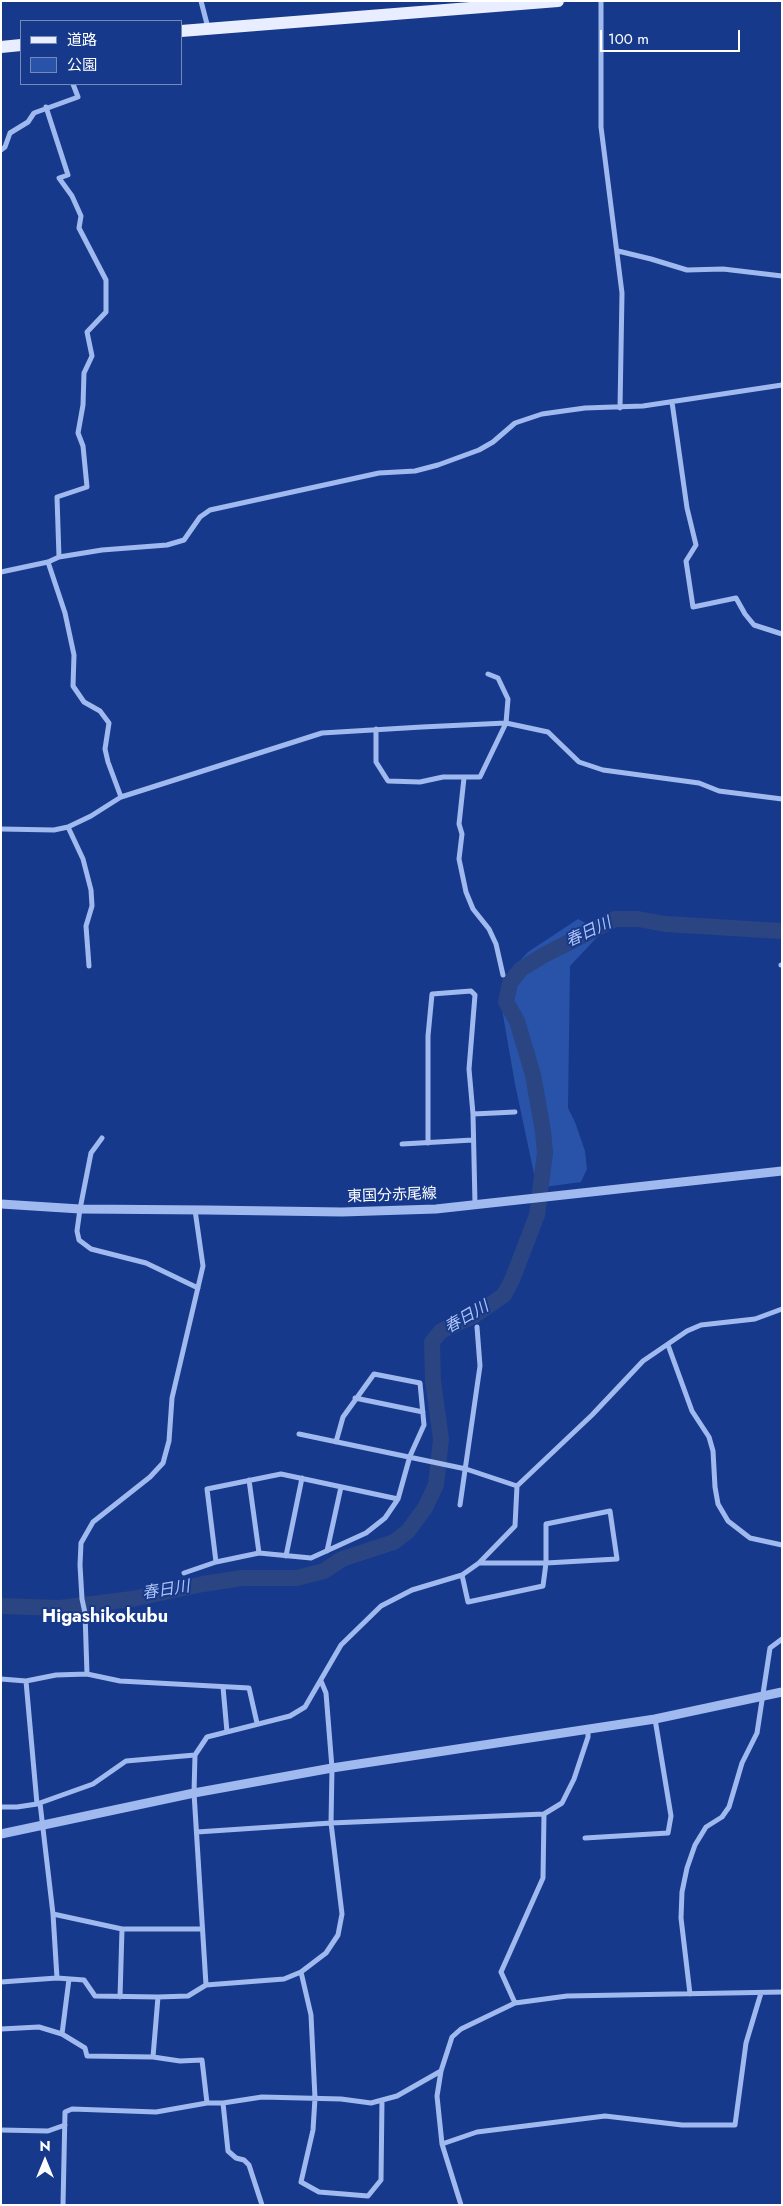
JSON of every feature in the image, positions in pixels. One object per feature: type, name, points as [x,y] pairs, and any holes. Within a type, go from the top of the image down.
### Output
[{"type":"main road","points":[[182,31],[558,1]]},
{"type":"main road","points":[[1,47],[20,45]]},
{"type":"street","points":[[201,1],[208,29]]},
{"type":"street","points":[[601,1],[601,127],[622,293],[620,408]]},
{"type":"street","points":[[1,150],[5,146],[10,133],[28,122],[34,113],[46,107],[78,97],[73,85]]},
{"type":"street","points":[[46,107],[68,175],[58,178],[72,196],[81,216],[79,228],[106,280],[106,312],[87,332],[92,356],[84,373],[83,404],[78,433],[83,446],[87,487],[57,497],[60,557]]},
{"type":"street","points":[[618,252],[651,259],[687,270],[723,268],[782,276]]},
{"type":"street","points":[[1,572],[48,562],[60,557],[102,550],[167,545],[184,540],[200,517],[217,508],[379,473],[415,471],[438,465],[479,450],[493,442],[516,423],[542,414],[585,408],[620,408],[672,402],[782,385]]},
{"type":"street","points":[[672,402],[687,508],[696,545],[686,561],[693,607],[736,598],[754,626],[782,634]]},
{"type":"street","points":[[48,562],[65,613],[74,655],[73,686],[84,702],[100,711],[109,723],[105,750],[122,797]]},
{"type":"street","points":[[376,730],[376,762],[388,781],[420,782],[443,777],[480,777],[506,723],[508,699],[498,678],[488,674]]},
{"type":"street","points":[[1,829],[54,830],[68,827],[92,816],[122,797],[322,733],[506,723],[548,732],[579,762],[603,770],[699,783],[719,791],[782,799]]},
{"type":"street","points":[[464,778],[459,824],[462,834],[460,859],[466,892],[473,909],[489,929],[496,944],[503,975]]},
{"type":"street","points":[[68,827],[83,859],[91,890],[92,906],[86,926],[89,966]]},
{"type":"street","points":[[428,1143],[428,1036],[432,994],[471,990],[475,995],[469,1069],[473,1114],[475,1204]]},
{"type":"street","points":[[473,1114],[515,1112]]},
{"type":"street","points":[[102,1138],[91,1153],[80,1208],[77,1231],[79,1240],[84,1246],[146,1263],[198,1288]]},
{"type":"street","points":[[402,1144],[473,1140]]},
{"type":"street","name":"東国分赤尾線","points":[[1,1204],[80,1208],[342,1212],[436,1209],[782,1171]]},
{"type":"street","points":[[87,1674],[86,1613],[82,1599],[80,1565],[81,1543],[93,1522],[150,1477],[164,1463],[169,1441],[172,1398],[203,1266],[195,1210]]},
{"type":"street","points":[[206,1985],[194,1793],[195,1755],[208,1737],[290,1716],[305,1707],[341,1645],[381,1606],[412,1590],[462,1575],[479,1563],[515,1526],[517,1486],[592,1415],[643,1361],[687,1330],[701,1325],[755,1319],[782,1310]]},
{"type":"street","points":[[460,1504],[480,1366],[477,1327]]},
{"type":"street","points":[[668,1345],[692,1411],[709,1437],[713,1451],[718,1504],[728,1521],[750,1538],[782,1545]]},
{"type":"street","points":[[184,1573],[216,1562],[259,1553],[310,1558],[366,1533],[385,1518],[398,1499],[410,1456],[424,1425],[420,1383],[374,1374],[343,1417],[336,1442]]},
{"type":"street","points":[[355,1398],[423,1412]]},
{"type":"street","points":[[299,1434],[466,1469],[517,1486]]},
{"type":"street","points":[[216,1562],[208,1489],[281,1474],[398,1499]]},
{"type":"street","points":[[286,1556],[302,1478]]},
{"type":"street","points":[[249,1480],[259,1553]]},
{"type":"street","points":[[327,1551],[341,1486]]},
{"type":"street","points":[[462,1575],[468,1602],[543,1586],[546,1563],[546,1524],[610,1510],[616,1559],[546,1563],[479,1563]]},
{"type":"street","points":[[690,1994],[681,1918],[682,1892],[687,1868],[695,1846],[706,1827],[722,1817],[729,1806],[742,1763],[757,1733],[770,1648],[782,1639]]},
{"type":"street","points":[[1,1679],[26,1681],[56,1675],[87,1674],[120,1681],[248,1688],[257,1723]]},
{"type":"street","points":[[26,1681],[38,1804],[53,1914],[57,1978]]},
{"type":"street","points":[[1,1982],[57,1978],[84,1980],[96,1996],[188,1996],[206,1985],[284,1979],[301,1972],[326,1953],[338,1935],[342,1914],[330,1823],[332,1768],[326,1693],[321,1681]]},
{"type":"street","points":[[223,1687],[226,1732]]},
{"type":"street","points":[[1,1834],[194,1793],[332,1768],[655,1719],[782,1692]]},
{"type":"street","points":[[585,1838],[668,1833],[671,1816],[655,1719]]},
{"type":"street","points":[[197,1832],[330,1823],[544,1814],[562,1803],[574,1779],[588,1737],[588,1728]]},
{"type":"street","points":[[1,1807],[38,1804],[93,1784],[126,1761],[195,1755]]},
{"type":"street","points":[[515,2003],[501,1972],[543,1878],[544,1814]]},
{"type":"street","points":[[53,1914],[122,1929],[202,1929]]},
{"type":"street","points":[[120,1997],[122,1929]]},
{"type":"street","points":[[301,1972],[310,2015],[315,2098],[313,2130],[301,2182],[320,2192],[368,2196],[381,2180],[382,2100]]},
{"type":"street","points":[[62,2034],[70,1979]]},
{"type":"street","points":[[462,2205],[442,2144],[438,2096],[441,2071],[452,2037],[461,2029],[515,2003],[567,1996],[782,1992]]},
{"type":"street","points":[[442,2144],[477,2132],[500,2128],[605,2116],[682,2124],[736,2125],[746,2043],[760,1993]]},
{"type":"street","points":[[153,2057],[158,1997]]},
{"type":"street","points":[[1,2029],[39,2027],[62,2034],[85,2048],[87,2056],[153,2057],[180,2061],[202,2060],[207,2103]]},
{"type":"street","points":[[63,2205],[65,2112],[72,2110],[156,2112],[207,2103],[223,2103],[262,2097],[315,2098],[371,2103],[397,2096],[441,2071]]},
{"type":"street","points":[[223,2103],[228,2151],[236,2158],[244,2160],[249,2166],[262,2205]]},
{"type":"street","points":[[1,2130],[48,2130],[66,2126]]},
{"type":"green space","points":[[578,919],[602,932],[570,966],[568,1108],[585,1151],[587,1169],[581,1182],[537,1188],[515,1084],[500,998],[502,985],[511,970],[528,952]]},
{"type":"waterway","name":"春日川","points":[[1,1606],[60,1608],[132,1599],[242,1578],[297,1578],[324,1571],[342,1559],[394,1542],[408,1531],[425,1508],[436,1485],[441,1439],[433,1381],[432,1342],[441,1331],[475,1315],[504,1295],[512,1280],[537,1215],[545,1153],[543,1131],[533,1075],[517,1021],[506,1002],[510,983],[521,969],[544,955],[615,919],[638,919],[665,924],[782,931]]},
{"type":"district","name":"Higashikokubu","points":[[105,1618]]}]
